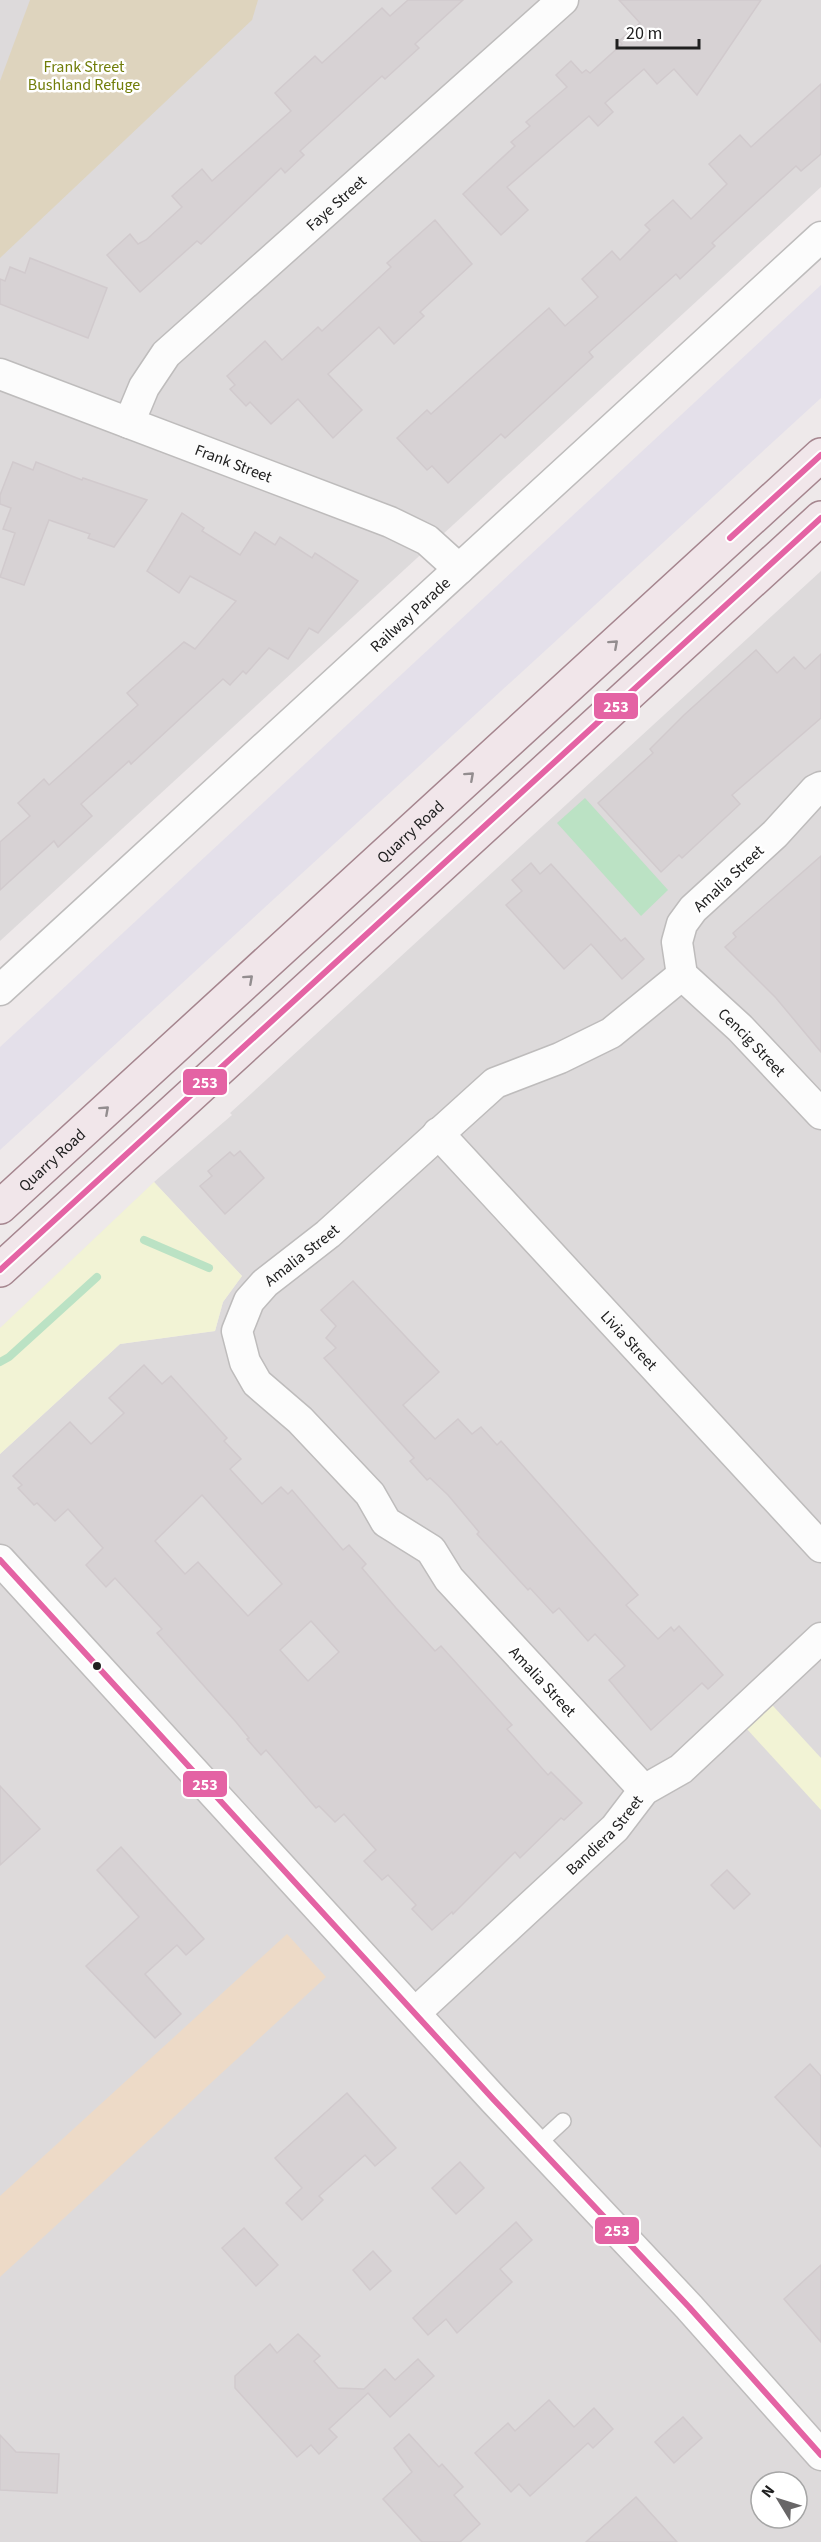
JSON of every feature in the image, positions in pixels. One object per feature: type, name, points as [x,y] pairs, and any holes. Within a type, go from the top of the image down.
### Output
[{"type":"main road","name":"Quarry Road","points":[[0,1207],[821,455]]},
{"type":"main road","points":[[0,1270],[821,518]]},
{"type":"main road","points":[[195,1028],[227,1062]]},
{"type":"street","name":"Faye Street","points":[[129,423],[144,387],[166,354],[563,0]]},
{"type":"street","name":"Railway Parade","points":[[0,990],[821,237]]},
{"type":"street","name":"Frank Street","points":[[0,374],[390,522],[427,540],[459,569]]},
{"type":"street","name":"Amalia Street","points":[[644,1791],[456,1586],[432,1550],[386,1522],[370,1494],[300,1420],[257,1383],[245,1362],[237,1331],[249,1301],[265,1283],[328,1234],[438,1132],[495,1083],[560,1058],[611,1033],[682,975],[677,942],[682,924],[693,909],[775,834],[815,790],[821,787]]},
{"type":"street","name":"Cencig Street","points":[[682,975],[740,1028],[821,1114]]},
{"type":"street","name":"Livia Street","points":[[438,1132],[821,1547]]},
{"type":"street","points":[[0,1560],[688,2307],[821,2455]]},
{"type":"street","name":"Bandiera Street","points":[[415,2013],[615,1828],[644,1791],[681,1769],[821,1638]]},
{"type":"lane","points":[[537,2145],[563,2121]]},
{"type":"shaded area","points":[[0,0],[821,0],[821,187],[0,941]]},
{"type":"shaded area","points":[[821,285],[821,398],[0,1150],[0,1047]]},
{"type":"shaded area","points":[[821,571],[821,2542],[0,2542],[0,1454],[120,1344],[215,1331],[223,1302],[242,1276],[154,1182],[232,1115],[230,1113]]},
{"type":"shaded area","points":[[585,798],[668,890],[641,916],[557,823]]},
{"type":"shaded area","points":[[154,1182],[242,1276],[223,1302],[215,1331],[120,1344],[0,1454],[0,1328]]},
{"type":"shaded area","points":[[762,1694],[821,1758],[821,1810],[736,1717]]},
{"type":"shaded area","points":[[287,1934],[326,1977],[0,2277],[0,2196]]},
{"type":"green space","name":"Frank Street Bushland Refuge","points":[[30,0],[258,0],[252,20],[0,258],[0,81]]},
{"type":"building","points":[[408,0],[463,0],[415,44],[419,48],[385,79],[382,76],[300,151],[304,155],[285,173],[281,168],[201,244],[197,241],[140,292],[107,255],[130,234],[138,244],[146,240],[182,207],[172,196],[202,169],[212,181],[291,111],[275,93],[315,56],[322,63],[382,8],[390,16]]},
{"type":"building","points":[[619,0],[761,0],[697,95],[674,69],[657,84],[644,69],[605,103],[613,112],[598,126],[589,116],[507,187],[528,210],[501,235],[463,194],[515,146],[511,142],[530,126],[526,122],[567,87],[556,75],[571,61],[582,73],[586,70],[590,73],[622,44],[619,41],[640,23]]},
{"type":"building","points":[[821,84],[821,154],[801,171],[796,166],[712,243],[715,246],[680,279],[676,274],[589,352],[593,357],[505,438],[501,434],[448,483],[432,466],[427,470],[397,438],[427,410],[431,414],[549,308],[565,326],[598,297],[582,279],[612,251],[620,260],[650,230],[645,225],[673,200],[691,219],[727,184],[709,164],[740,135],[751,147]]},
{"type":"building","points":[[435,220],[472,264],[420,312],[424,316],[394,344],[379,327],[328,374],[362,410],[333,438],[298,399],[271,424],[250,402],[246,406],[230,389],[235,385],[227,376],[265,341],[282,360],[318,327],[322,331],[391,267],[387,263]]},
{"type":"building","points":[[30,258],[107,288],[88,338],[0,304],[0,279],[5,281],[10,267],[25,273]]},
{"type":"building","points":[[13,462],[33,470],[36,462],[82,480],[83,478],[147,500],[114,547],[88,538],[90,534],[49,520],[24,585],[0,577],[15,533],[3,529],[11,508],[0,504],[0,495]]},
{"type":"building","points":[[182,513],[204,528],[202,531],[240,555],[255,532],[275,545],[280,537],[312,558],[315,553],[358,581],[318,633],[309,628],[288,659],[269,648],[246,674],[243,671],[230,685],[223,679],[131,764],[129,761],[81,804],[92,816],[58,847],[54,841],[0,890],[0,842],[30,816],[18,803],[44,779],[49,785],[138,705],[127,693],[184,642],[195,649],[236,601],[190,576],[179,593],[147,571]]},
{"type":"building","points":[[756,650],[777,673],[794,657],[805,669],[821,654],[821,718],[732,795],[740,804],[682,858],[679,855],[661,872],[598,803],[653,753],[650,749],[684,715]]},
{"type":"building","points":[[821,856],[821,1052],[776,998],[725,947],[736,937],[733,933]]},
{"type":"building","points":[[531,863],[540,874],[551,864],[621,941],[625,938],[644,959],[622,979],[591,944],[564,969],[506,905],[522,891],[512,880]]},
{"type":"building","points":[[240,1151],[264,1178],[225,1214],[200,1186],[212,1176],[208,1171],[230,1152],[234,1156]]},
{"type":"building","points":[[353,1281],[439,1372],[403,1405],[435,1439],[458,1419],[472,1434],[481,1427],[497,1445],[501,1441],[638,1595],[626,1605],[658,1639],[671,1627],[674,1631],[679,1626],[723,1675],[708,1689],[702,1683],[651,1730],[609,1680],[625,1666],[595,1634],[588,1641],[559,1608],[553,1613],[530,1588],[528,1590],[477,1534],[479,1532],[448,1495],[430,1478],[427,1480],[410,1461],[414,1458],[324,1358],[336,1348],[326,1338],[336,1326],[321,1310]]},
{"type":"building","points":[[144,1365],[162,1384],[171,1376],[227,1438],[224,1441],[241,1459],[230,1469],[262,1504],[281,1487],[288,1494],[292,1490],[343,1550],[349,1545],[366,1564],[362,1568],[435,1651],[441,1646],[512,1725],[507,1729],[548,1775],[551,1772],[582,1803],[564,1820],[561,1818],[520,1858],[515,1852],[453,1914],[452,1912],[432,1930],[412,1909],[416,1905],[388,1875],[382,1880],[364,1861],[376,1850],[344,1814],[335,1822],[319,1806],[316,1808],[266,1750],[261,1755],[236,1722],[157,1633],[162,1629],[115,1578],[106,1587],[86,1565],[103,1548],[68,1509],[55,1521],[37,1503],[34,1505],[18,1488],[22,1485],[13,1476],[70,1422],[91,1444],[124,1413],[109,1398]],"holes":[[[202,1495],[282,1584],[248,1616],[198,1562],[185,1574],[155,1541]],[[311,1621],[339,1652],[308,1681],[280,1650]]]},
{"type":"building","points":[[0,1786],[40,1829],[0,1865]]},
{"type":"building","points":[[121,1847],[204,1939],[186,1955],[177,1945],[145,1974],[181,2014],[155,2038],[86,1966],[139,1917],[97,1870]]},
{"type":"building","points":[[727,1870],[750,1894],[734,1909],[711,1885]]},
{"type":"building","points":[[810,2064],[821,2076],[821,2147],[775,2097]]},
{"type":"building","points":[[347,2093],[396,2148],[375,2166],[365,2155],[319,2196],[323,2200],[302,2220],[286,2203],[302,2188],[275,2158]]},
{"type":"building","points":[[460,2162],[484,2188],[456,2214],[432,2188]]},
{"type":"building","points":[[516,2222],[532,2240],[500,2269],[512,2282],[457,2333],[446,2319],[428,2335],[413,2318]]},
{"type":"building","points":[[244,2228],[278,2265],[256,2286],[222,2248]]},
{"type":"building","points":[[373,2251],[391,2271],[370,2290],[353,2270]]},
{"type":"building","points":[[821,2265],[821,2342],[784,2299]]},
{"type":"building","points":[[298,2334],[320,2356],[314,2361],[338,2388],[364,2389],[385,2369],[395,2380],[418,2359],[434,2376],[390,2417],[368,2393],[329,2429],[337,2437],[319,2454],[311,2445],[297,2457],[235,2388],[235,2376],[270,2344],[277,2353]]},
{"type":"building","points":[[549,2400],[574,2427],[594,2408],[613,2429],[593,2448],[588,2443],[530,2496],[519,2484],[511,2492],[475,2453],[508,2423],[515,2431]]},
{"type":"building","points":[[683,2417],[702,2438],[674,2463],[655,2442]]},
{"type":"building","points":[[409,2434],[439,2467],[442,2464],[463,2487],[454,2495],[480,2524],[460,2542],[422,2542],[383,2499],[412,2472],[394,2448]]},
{"type":"building","points":[[0,2435],[16,2452],[59,2454],[57,2493],[0,2490]]},
{"type":"building","points":[[636,2497],[677,2542],[586,2542]]},
{"type":"waterway","points":[[144,1240],[209,1268]]},
{"type":"waterway","points":[[0,1362],[9,1357],[97,1277]]},
{"type":"transit line","name":"253","points":[[730,538],[821,455]]},
{"type":"transit line","name":"253","points":[[0,1270],[821,518]]},
{"type":"transit line","name":"253","points":[[0,1560],[494,2100],[689,2307],[821,2455]]}]
